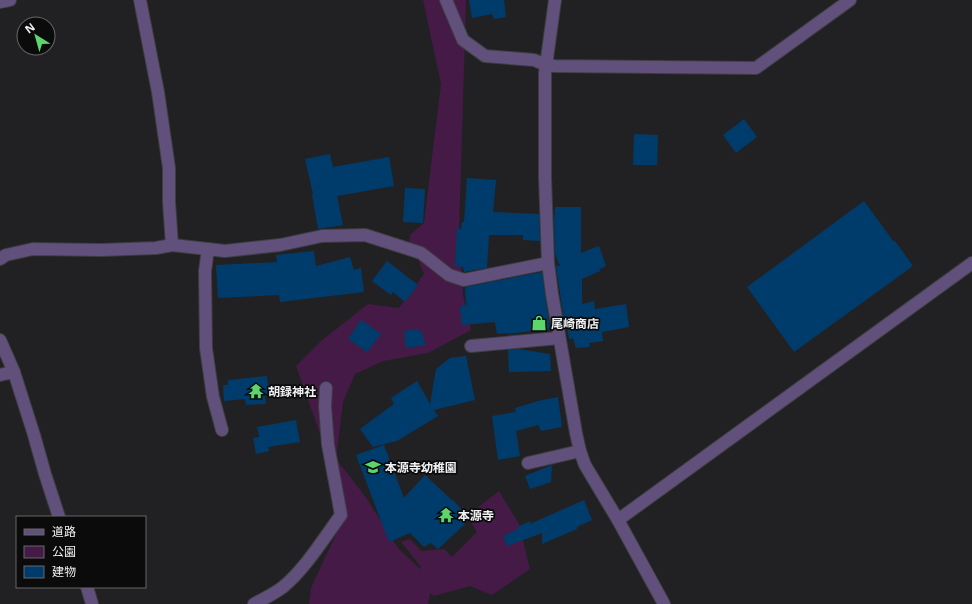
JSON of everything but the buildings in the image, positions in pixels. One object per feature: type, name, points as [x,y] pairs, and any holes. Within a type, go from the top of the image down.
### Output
[{"type":"street","points":[[0,2],[10,0]]},
{"type":"street","points":[[140,0],[158,92],[169,168],[169,202],[172,245]]},
{"type":"street","points":[[446,0],[463,40],[485,56],[534,60],[546,65],[597,67],[756,68],[850,0]]},
{"type":"street","points":[[555,0],[545,73],[545,177],[548,263],[559,338],[580,451],[585,465],[618,520],[664,604]]},
{"type":"street","points":[[0,259],[6,255],[33,249],[101,250],[156,248],[172,245],[225,251],[280,245],[322,236],[365,236],[421,252],[449,275],[464,280],[548,263]]},
{"type":"street","points":[[208,249],[205,271],[206,348],[213,396],[222,430]]},
{"type":"street","points":[[618,520],[972,263]]},
{"type":"street","points":[[471,346],[559,338]]},
{"type":"street","points":[[0,340],[14,372],[59,516]]},
{"type":"street","points":[[0,375],[14,372]]},
{"type":"street","points":[[254,604],[271,595],[283,586],[304,565],[341,515],[328,445],[325,406],[326,388]]},
{"type":"street","points":[[528,464],[580,451]]},
{"type":"street","points":[[87,588],[92,604]]},
{"type":"green space","points":[[423,0],[466,0],[459,233],[463,295],[471,330],[428,353],[383,361],[355,374],[343,402],[336,459],[365,496],[398,548],[420,569],[421,567],[401,542],[410,539],[421,551],[444,549],[452,557],[477,532],[467,516],[499,491],[519,524],[530,569],[492,595],[470,586],[434,596],[430,593],[428,604],[309,604],[311,588],[347,510],[296,366],[321,341],[368,304],[399,308],[424,274],[417,257],[408,244],[411,234],[424,223],[441,84]]},
{"type":"place","name":"尾崎商店","points":[[539,323]]},
{"type":"place","name":"胡録神社","points":[[256,391]]},
{"type":"place","name":"本源寺幼稚園","points":[[373,467]]},
{"type":"place","name":"本源寺","points":[[446,515]]}]
